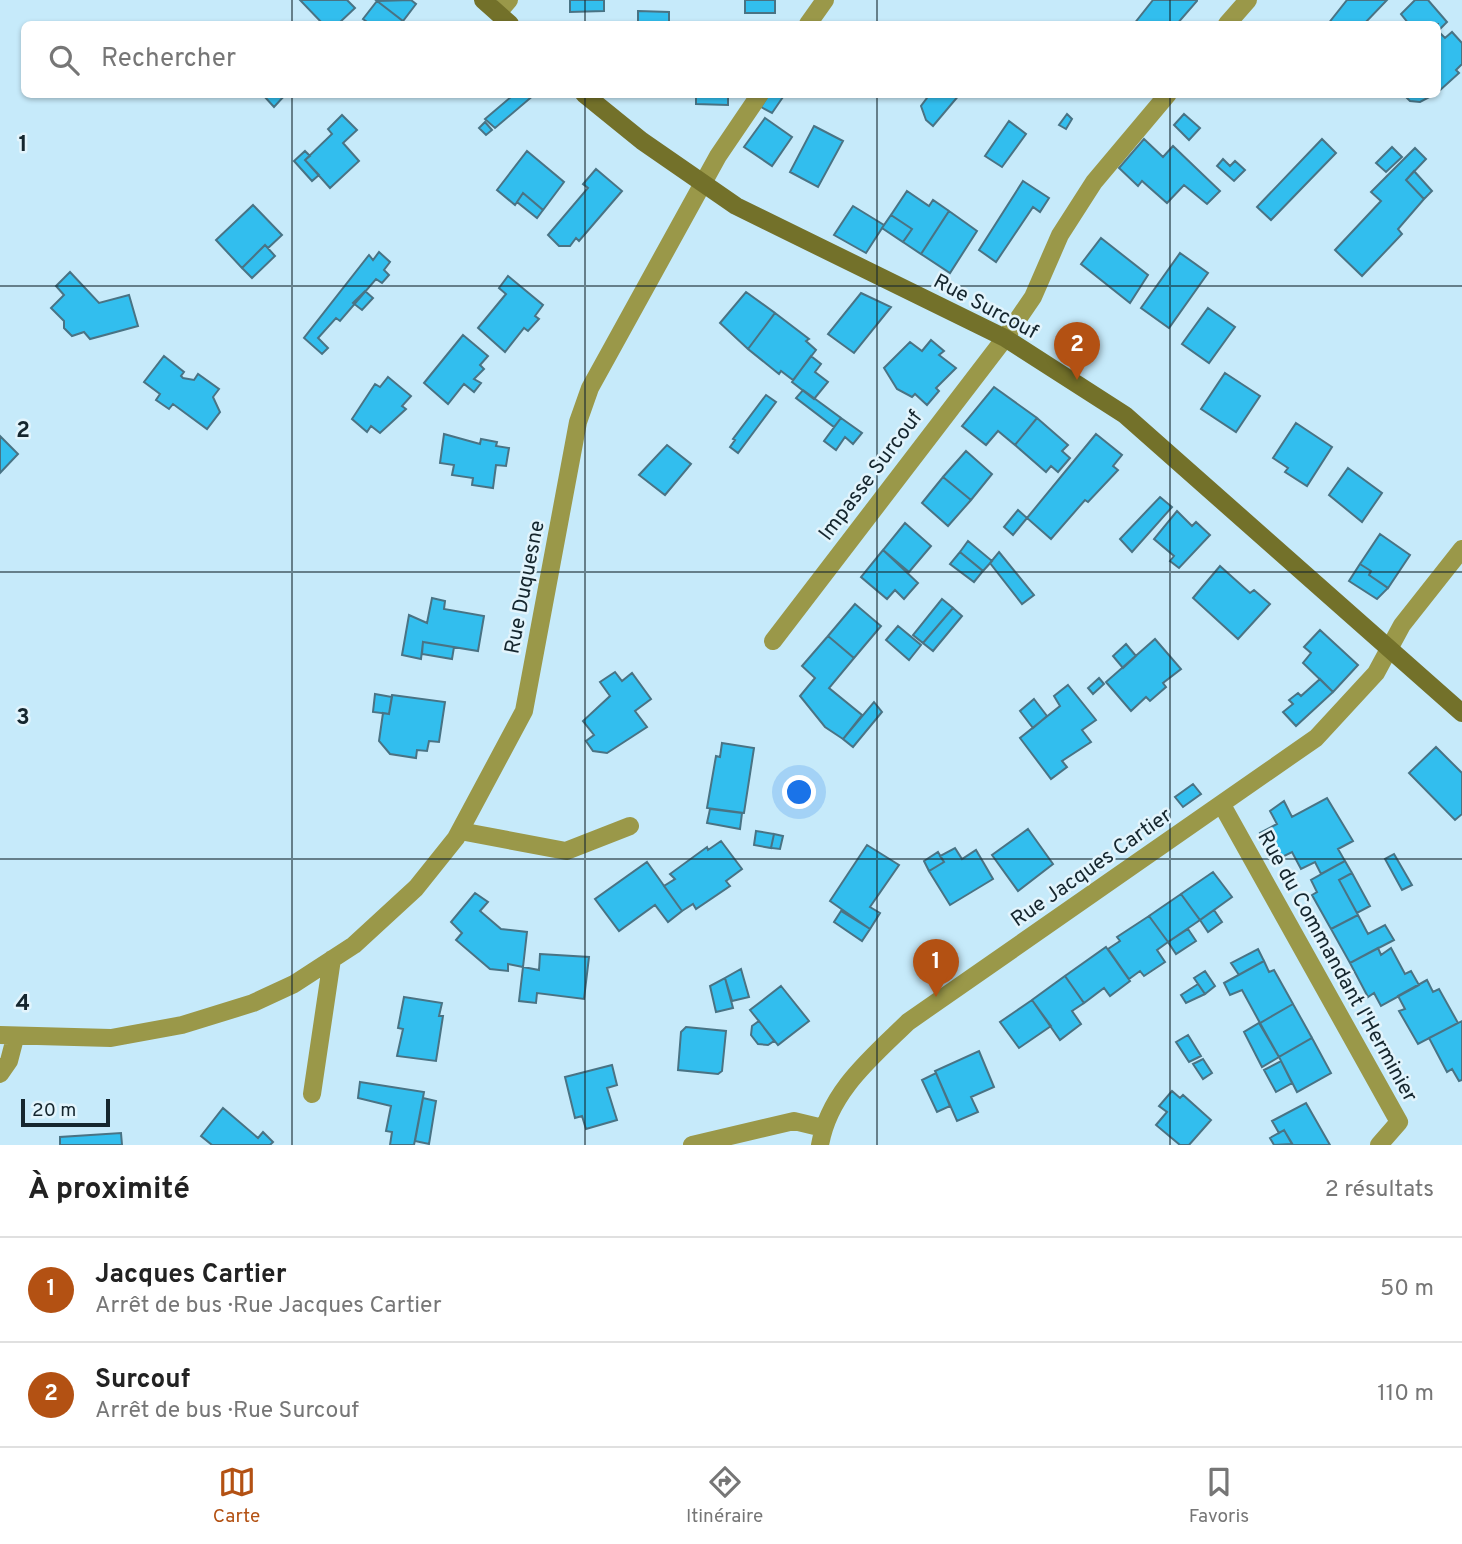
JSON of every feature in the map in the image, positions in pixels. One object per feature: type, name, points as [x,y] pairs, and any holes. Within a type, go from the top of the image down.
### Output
[{"type":"street","points":[[483,0],[506,12]]},
{"type":"street","points":[[810,21],[825,0]]},
{"type":"street","points":[[1230,21],[1248,0]]},
{"type":"street","name":"Rue Surcouf","points":[[589,98],[642,141],[736,206],[1004,338],[1125,415],[1462,713]]},
{"type":"street","name":"Rue Duquesne","points":[[7,1036],[111,1038],[183,1025],[253,1003],[294,984],[354,945],[416,888],[460,831],[524,710],[578,422],[590,388],[703,185],[757,98]]},
{"type":"street","name":"Impasse Surcouf","points":[[773,641],[1004,338],[1033,297],[1060,235],[1094,182],[1165,98]]},
{"type":"street","name":"Rue Jacques Cartier","points":[[692,1145],[794,1121],[821,1136],[835,1100],[856,1072],[908,1022],[1316,738],[1376,673],[1402,625],[1462,549]]},
{"type":"street","name":"Rue du Commandant l'Herminier","points":[[1222,805],[1399,1122],[1379,1145]]},
{"type":"street","points":[[460,831],[566,851],[630,826]]},
{"type":"street","points":[[312,1094],[332,959]]},
{"type":"street","points":[[0,1074],[9,1061],[7,1036]]},
{"type":"building","points":[[300,0],[347,0],[355,8],[341,21],[320,21]]},
{"type":"building","points":[[411,0],[416,4],[403,21],[377,1]]},
{"type":"building","points":[[570,0],[604,0],[604,11],[570,12]]},
{"type":"building","points":[[745,0],[775,0],[775,13],[745,13]]},
{"type":"building","points":[[1153,0],[1197,0],[1180,21],[1136,21]]},
{"type":"building","points":[[1347,0],[1387,0],[1367,21],[1330,21]]},
{"type":"building","points":[[1415,0],[1428,0],[1447,22],[1441,28],[1441,21],[1407,21],[1401,14]]},
{"type":"building","points":[[377,1],[403,21],[366,21],[363,19]]},
{"type":"building","points":[[638,11],[669,12],[669,21],[638,21]]},
{"type":"building","points":[[1452,32],[1462,43],[1462,64],[1456,70],[1459,73],[1441,89],[1441,34],[1445,38]]},
{"type":"building","points":[[266,98],[282,98],[274,107]]},
{"type":"building","points":[[510,98],[530,98],[495,128],[485,119]]},
{"type":"building","points":[[696,98],[728,98],[728,105],[696,104]]},
{"type":"building","points":[[767,98],[782,98],[772,113],[761,107]]},
{"type":"building","points":[[927,98],[957,98],[933,126],[926,120],[921,106]]},
{"type":"building","points":[[1407,98],[1428,98],[1420,102]]},
{"type":"building","points":[[1067,114],[1072,119],[1066,129],[1059,125]]},
{"type":"building","points":[[1184,114],[1200,128],[1189,140],[1174,125]]},
{"type":"building","points":[[342,115],[357,130],[343,143],[359,161],[330,188],[305,160],[332,134],[328,129]]},
{"type":"building","points":[[765,118],[792,137],[772,166],[744,147]]},
{"type":"building","points":[[1009,121],[1026,134],[1002,167],[985,156]]},
{"type":"building","points":[[485,122],[492,130],[486,135],[479,128]]},
{"type":"building","points":[[814,126],[843,141],[818,187],[790,172]]},
{"type":"building","points":[[1144,139],[1163,157],[1173,146],[1220,191],[1207,204],[1184,185],[1167,203],[1142,181],[1138,186],[1119,168]]},
{"type":"building","points":[[1322,139],[1336,153],[1271,220],[1257,207]]},
{"type":"building","points":[[1392,147],[1402,157],[1386,172],[1376,163]]},
{"type":"building","points":[[1415,148],[1426,159],[1406,180],[1424,199],[1398,229],[1402,234],[1362,276],[1335,250],[1381,201],[1371,192]]},
{"type":"building","points":[[305,151],[310,156],[305,160],[319,175],[312,181],[294,161]]},
{"type":"building","points":[[527,151],[564,182],[543,210],[523,193],[515,205],[497,190]]},
{"type":"building","points":[[1223,159],[1230,166],[1235,161],[1245,170],[1234,181],[1217,166]]},
{"type":"building","points":[[596,169],[622,191],[579,241],[576,238],[570,246],[559,246],[548,235],[588,188],[583,184]]},
{"type":"building","points":[[1414,171],[1432,191],[1424,199],[1406,180]]},
{"type":"building","points":[[1023,181],[1049,198],[1040,212],[1033,207],[996,262],[979,250]]},
{"type":"building","points":[[907,191],[929,206],[933,200],[949,211],[921,254],[903,242],[912,229],[891,215]]},
{"type":"building","points":[[523,193],[543,210],[537,218],[517,202]]},
{"type":"building","points":[[253,205],[282,235],[268,248],[265,245],[242,268],[216,240]]},
{"type":"building","points":[[853,206],[884,225],[866,253],[834,235]]},
{"type":"building","points":[[949,211],[977,231],[950,273],[921,254]]},
{"type":"building","points":[[891,215],[912,229],[903,242],[882,228]]},
{"type":"building","points":[[1101,238],[1148,275],[1130,303],[1081,264]]},
{"type":"building","points":[[265,245],[275,256],[252,278],[242,268]]},
{"type":"building","points":[[379,252],[390,262],[384,270],[389,275],[382,283],[376,279],[340,321],[336,318],[318,338],[328,348],[322,354],[304,338],[369,255],[373,260]]},
{"type":"building","points":[[1180,253],[1208,273],[1169,328],[1141,308]]},
{"type":"building","points":[[70,272],[99,303],[129,295],[138,326],[90,339],[84,332],[72,336],[64,328],[64,321],[51,308],[64,295],[56,286]]},
{"type":"building","points":[[508,276],[543,305],[535,316],[539,319],[528,331],[524,328],[505,352],[478,328],[506,294],[499,288]]},
{"type":"building","points":[[365,291],[373,298],[362,310],[353,303]]},
{"type":"building","points":[[746,292],[775,313],[748,349],[720,323]]},
{"type":"building","points":[[861,293],[891,307],[854,353],[828,334]]},
{"type":"building","points":[[1208,308],[1235,327],[1209,363],[1182,344]]},
{"type":"building","points":[[775,313],[809,339],[806,341],[816,350],[793,380],[781,371],[779,374],[748,349]]},
{"type":"building","points":[[463,335],[488,356],[480,365],[484,369],[474,379],[481,383],[474,392],[464,384],[448,404],[424,383]]},
{"type":"building","points":[[931,340],[944,351],[939,355],[956,368],[936,388],[939,391],[927,405],[915,394],[912,397],[897,389],[884,368],[910,342],[922,351]]},
{"type":"building","points":[[164,356],[184,372],[181,376],[183,378],[194,380],[198,374],[219,389],[213,397],[220,412],[207,429],[173,404],[169,409],[156,400],[160,394],[144,382]]},
{"type":"building","points":[[811,356],[821,364],[815,372],[828,382],[814,399],[792,382]]},
{"type":"building","points":[[1225,373],[1260,396],[1236,432],[1201,409]]},
{"type":"building","points":[[388,377],[411,396],[402,406],[406,409],[380,433],[371,426],[367,432],[352,419],[375,384],[380,387]]},
{"type":"building","points":[[994,387],[1037,418],[1015,445],[998,431],[986,445],[962,426]]},
{"type":"building","points":[[803,390],[841,418],[834,427],[796,398]]},
{"type":"building","points":[[766,395],[776,402],[738,453],[730,447],[735,440],[733,439]]},
{"type":"building","points":[[841,418],[862,433],[853,444],[845,437],[836,450],[824,441]]},
{"type":"building","points":[[1037,418],[1068,445],[1062,451],[1070,458],[1058,472],[1051,466],[1046,472],[1015,445]]},
{"type":"building","points":[[1296,423],[1332,447],[1307,486],[1285,472],[1288,468],[1273,458]]},
{"type":"building","points":[[444,434],[480,444],[481,439],[497,442],[496,446],[509,448],[506,466],[496,465],[493,488],[472,485],[473,478],[452,475],[454,465],[440,463]]},
{"type":"building","points":[[1096,434],[1122,455],[1113,466],[1118,470],[1088,502],[1085,500],[1051,539],[1027,518]]},
{"type":"building","points":[[0,436],[18,454],[0,473]]},
{"type":"building","points":[[667,445],[691,464],[665,495],[639,475]]},
{"type":"building","points":[[966,451],[992,474],[971,500],[943,477]]},
{"type":"building","points":[[1348,468],[1382,493],[1362,522],[1329,495]]},
{"type":"building","points":[[943,477],[971,500],[948,526],[922,503]]},
{"type":"building","points":[[1160,497],[1172,507],[1132,552],[1120,539]]},
{"type":"building","points":[[1018,510],[1027,518],[1013,535],[1004,527]]},
{"type":"building","points":[[1177,511],[1192,526],[1196,522],[1210,535],[1179,568],[1170,561],[1174,556],[1154,539]]},
{"type":"building","points":[[905,523],[931,546],[909,572],[883,550]]},
{"type":"building","points":[[1380,534],[1410,555],[1388,588],[1369,575],[1371,571],[1360,564]]},
{"type":"building","points":[[968,541],[992,561],[983,571],[960,552]]},
{"type":"building","points":[[883,550],[918,583],[904,599],[895,590],[887,599],[861,577]]},
{"type":"building","points":[[960,552],[983,571],[974,582],[950,564]]},
{"type":"building","points":[[999,552],[1034,595],[1022,604],[990,563]]},
{"type":"building","points":[[1360,564],[1371,571],[1369,575],[1388,588],[1377,599],[1349,581]]},
{"type":"building","points":[[1220,566],[1250,593],[1254,590],[1270,604],[1238,639],[1193,598]]},
{"type":"building","points":[[432,598],[445,601],[444,609],[484,616],[478,651],[423,642],[421,659],[402,655],[409,615],[427,623]]},
{"type":"building","points":[[942,599],[953,608],[923,643],[913,635]]},
{"type":"building","points":[[855,604],[881,626],[854,658],[828,636]]},
{"type":"building","points":[[953,608],[962,616],[933,651],[923,643]]},
{"type":"building","points":[[898,626],[921,645],[909,660],[886,640]]},
{"type":"building","points":[[1320,630],[1358,665],[1333,692],[1303,663],[1311,653],[1304,647]]},
{"type":"building","points":[[828,636],[854,658],[829,688],[862,715],[843,739],[825,727],[800,696],[815,678],[802,666]]},
{"type":"building","points":[[1155,639],[1181,669],[1163,683],[1166,687],[1150,701],[1146,697],[1131,711],[1106,682]]},
{"type":"building","points":[[423,642],[454,647],[452,659],[422,654]]},
{"type":"building","points":[[1126,644],[1136,656],[1123,668],[1113,656]]},
{"type":"building","points":[[615,672],[622,681],[632,673],[651,699],[635,711],[647,727],[607,753],[593,751],[586,741],[594,735],[583,721],[610,696],[600,682]]},
{"type":"building","points":[[1099,678],[1104,684],[1093,694],[1088,688]]},
{"type":"building","points":[[1320,679],[1333,692],[1296,726],[1283,712],[1293,704],[1289,700],[1298,693],[1301,696]]},
{"type":"building","points":[[1068,685],[1096,720],[1082,730],[1091,742],[1062,761],[1067,767],[1051,779],[1020,738],[1060,706],[1054,696]]},
{"type":"building","points":[[375,694],[392,697],[389,714],[373,712]]},
{"type":"building","points":[[392,695],[445,702],[439,742],[429,741],[427,751],[417,750],[416,758],[390,754],[379,741],[383,713],[389,714]]},
{"type":"building","points":[[1034,699],[1047,716],[1033,728],[1020,711]]},
{"type":"building","points":[[874,702],[882,712],[853,747],[843,739]]},
{"type":"building","points":[[722,743],[754,748],[744,813],[707,808],[716,756],[720,757]]},
{"type":"building","points":[[1436,747],[1462,773],[1462,814],[1455,820],[1409,773]]},
{"type":"building","points":[[1193,784],[1201,794],[1183,807],[1175,797]]},
{"type":"building","points":[[1327,798],[1353,841],[1338,849],[1345,861],[1321,874],[1315,862],[1301,869],[1292,852],[1274,861],[1260,833],[1277,824],[1270,811],[1284,801],[1292,817]]},
{"type":"building","points":[[710,809],[742,813],[740,829],[707,823]]},
{"type":"building","points":[[1028,829],[1053,864],[1018,891],[992,855]]},
{"type":"building","points":[[756,831],[774,834],[771,848],[754,845]]},
{"type":"building","points":[[774,834],[783,836],[780,849],[771,848]]},
{"type":"building","points":[[721,841],[742,869],[726,881],[730,886],[696,909],[693,904],[682,911],[664,886],[675,879],[670,874],[707,847],[708,850]]},
{"type":"building","points":[[867,845],[899,865],[870,907],[880,913],[870,929],[830,901]]},
{"type":"building","points":[[955,848],[962,859],[976,850],[993,879],[950,905],[929,871],[944,862],[940,856]]},
{"type":"building","points":[[938,852],[944,862],[929,871],[924,861]]},
{"type":"building","points":[[1394,854],[1412,885],[1402,890],[1385,859]]},
{"type":"building","points":[[1345,861],[1352,873],[1339,880],[1358,915],[1331,929],[1312,895],[1317,892],[1311,880]]},
{"type":"building","points":[[647,862],[682,911],[668,922],[655,905],[619,931],[595,899]]},
{"type":"building","points":[[1213,872],[1232,897],[1200,920],[1181,894]]},
{"type":"building","points":[[1352,873],[1370,906],[1357,913],[1339,880]]},
{"type":"building","points":[[475,893],[488,902],[480,911],[501,929],[527,932],[523,967],[508,964],[508,971],[490,969],[456,940],[462,933],[451,922]]},
{"type":"building","points":[[1181,894],[1200,920],[1168,942],[1149,916]]},
{"type":"building","points":[[1214,910],[1222,922],[1208,932],[1200,920]]},
{"type":"building","points":[[841,911],[870,929],[862,941],[834,922]]},
{"type":"building","points":[[1358,915],[1368,934],[1385,925],[1394,940],[1350,963],[1331,929]]},
{"type":"building","points":[[1149,916],[1168,942],[1157,950],[1165,962],[1144,976],[1140,971],[1129,979],[1108,949],[1120,941],[1117,937]]},
{"type":"building","points":[[1188,929],[1196,941],[1176,954],[1168,942]]},
{"type":"building","points":[[1106,947],[1130,981],[1110,996],[1104,988],[1084,1003],[1065,976]]},
{"type":"building","points":[[1378,948],[1381,955],[1391,948],[1405,974],[1411,971],[1419,985],[1381,1006],[1374,993],[1368,997],[1350,963]]},
{"type":"building","points":[[1258,949],[1264,961],[1239,975],[1231,963]]},
{"type":"building","points":[[540,954],[589,957],[584,999],[537,993],[536,1003],[519,1001],[523,967],[539,970]]},
{"type":"building","points":[[1264,961],[1269,972],[1274,970],[1293,1004],[1260,1023],[1242,990],[1230,995],[1224,983]]},
{"type":"building","points":[[741,969],[749,997],[732,1001],[725,978]]},
{"type":"building","points":[[1205,971],[1215,986],[1205,994],[1194,978]]},
{"type":"building","points":[[1065,976],[1084,1003],[1072,1011],[1081,1024],[1060,1040],[1032,1000]]},
{"type":"building","points":[[725,978],[733,1008],[716,1012],[710,986]]},
{"type":"building","points":[[1427,980],[1433,992],[1439,989],[1458,1023],[1418,1044],[1399,1011],[1405,1009],[1398,996]]},
{"type":"building","points":[[1198,984],[1205,994],[1186,1003],[1181,995]]},
{"type":"building","points":[[781,986],[809,1021],[778,1045],[750,1010]]},
{"type":"building","points":[[404,997],[442,1003],[439,1016],[443,1016],[436,1061],[397,1056],[403,1029],[398,1028]]},
{"type":"building","points":[[1032,1000],[1051,1026],[1019,1048],[1000,1022]]},
{"type":"building","points":[[1293,1004],[1312,1038],[1279,1057],[1260,1023]]},
{"type":"building","points":[[759,1021],[774,1041],[768,1045],[758,1044],[751,1035],[752,1026]]},
{"type":"building","points":[[1462,1021],[1462,1080],[1459,1081],[1452,1069],[1447,1072],[1429,1038]]},
{"type":"building","points":[[1259,1023],[1279,1057],[1262,1067],[1244,1032]]},
{"type":"building","points":[[686,1027],[726,1031],[722,1071],[718,1074],[678,1070],[681,1032]]},
{"type":"building","points":[[1188,1035],[1201,1056],[1189,1062],[1176,1042]]},
{"type":"building","points":[[1312,1038],[1331,1073],[1297,1092],[1279,1057]]},
{"type":"building","points":[[979,1051],[994,1087],[971,1097],[978,1112],[957,1121],[935,1071]]},
{"type":"building","points":[[1203,1059],[1212,1073],[1203,1079],[1193,1064]]},
{"type":"building","points":[[1281,1061],[1292,1083],[1276,1092],[1264,1070]]},
{"type":"building","points":[[612,1065],[617,1085],[607,1088],[617,1120],[586,1129],[582,1116],[575,1118],[565,1077]]},
{"type":"building","points":[[936,1073],[950,1106],[937,1112],[922,1080]]},
{"type":"building","points":[[360,1082],[424,1092],[414,1145],[390,1145],[392,1132],[386,1131],[391,1106],[358,1098]]},
{"type":"building","points":[[1172,1091],[1180,1098],[1183,1095],[1211,1120],[1189,1145],[1180,1145],[1156,1125],[1167,1112],[1159,1106]]},
{"type":"building","points":[[423,1098],[436,1101],[429,1144],[415,1141]]},
{"type":"building","points":[[1306,1103],[1330,1145],[1293,1145],[1284,1130],[1279,1133],[1272,1121]]},
{"type":"building","points":[[223,1108],[258,1138],[263,1132],[273,1142],[270,1145],[212,1145],[201,1136]]},
{"type":"building","points":[[1284,1130],[1292,1144],[1274,1145],[1270,1138]]},
{"type":"building","points":[[121,1133],[122,1145],[60,1145],[60,1137]]},
{"type":"place","name":"Surcouf","points":[[1077,380]]},
{"type":"place","name":"Jacques Cartier","points":[[936,997]]}]
